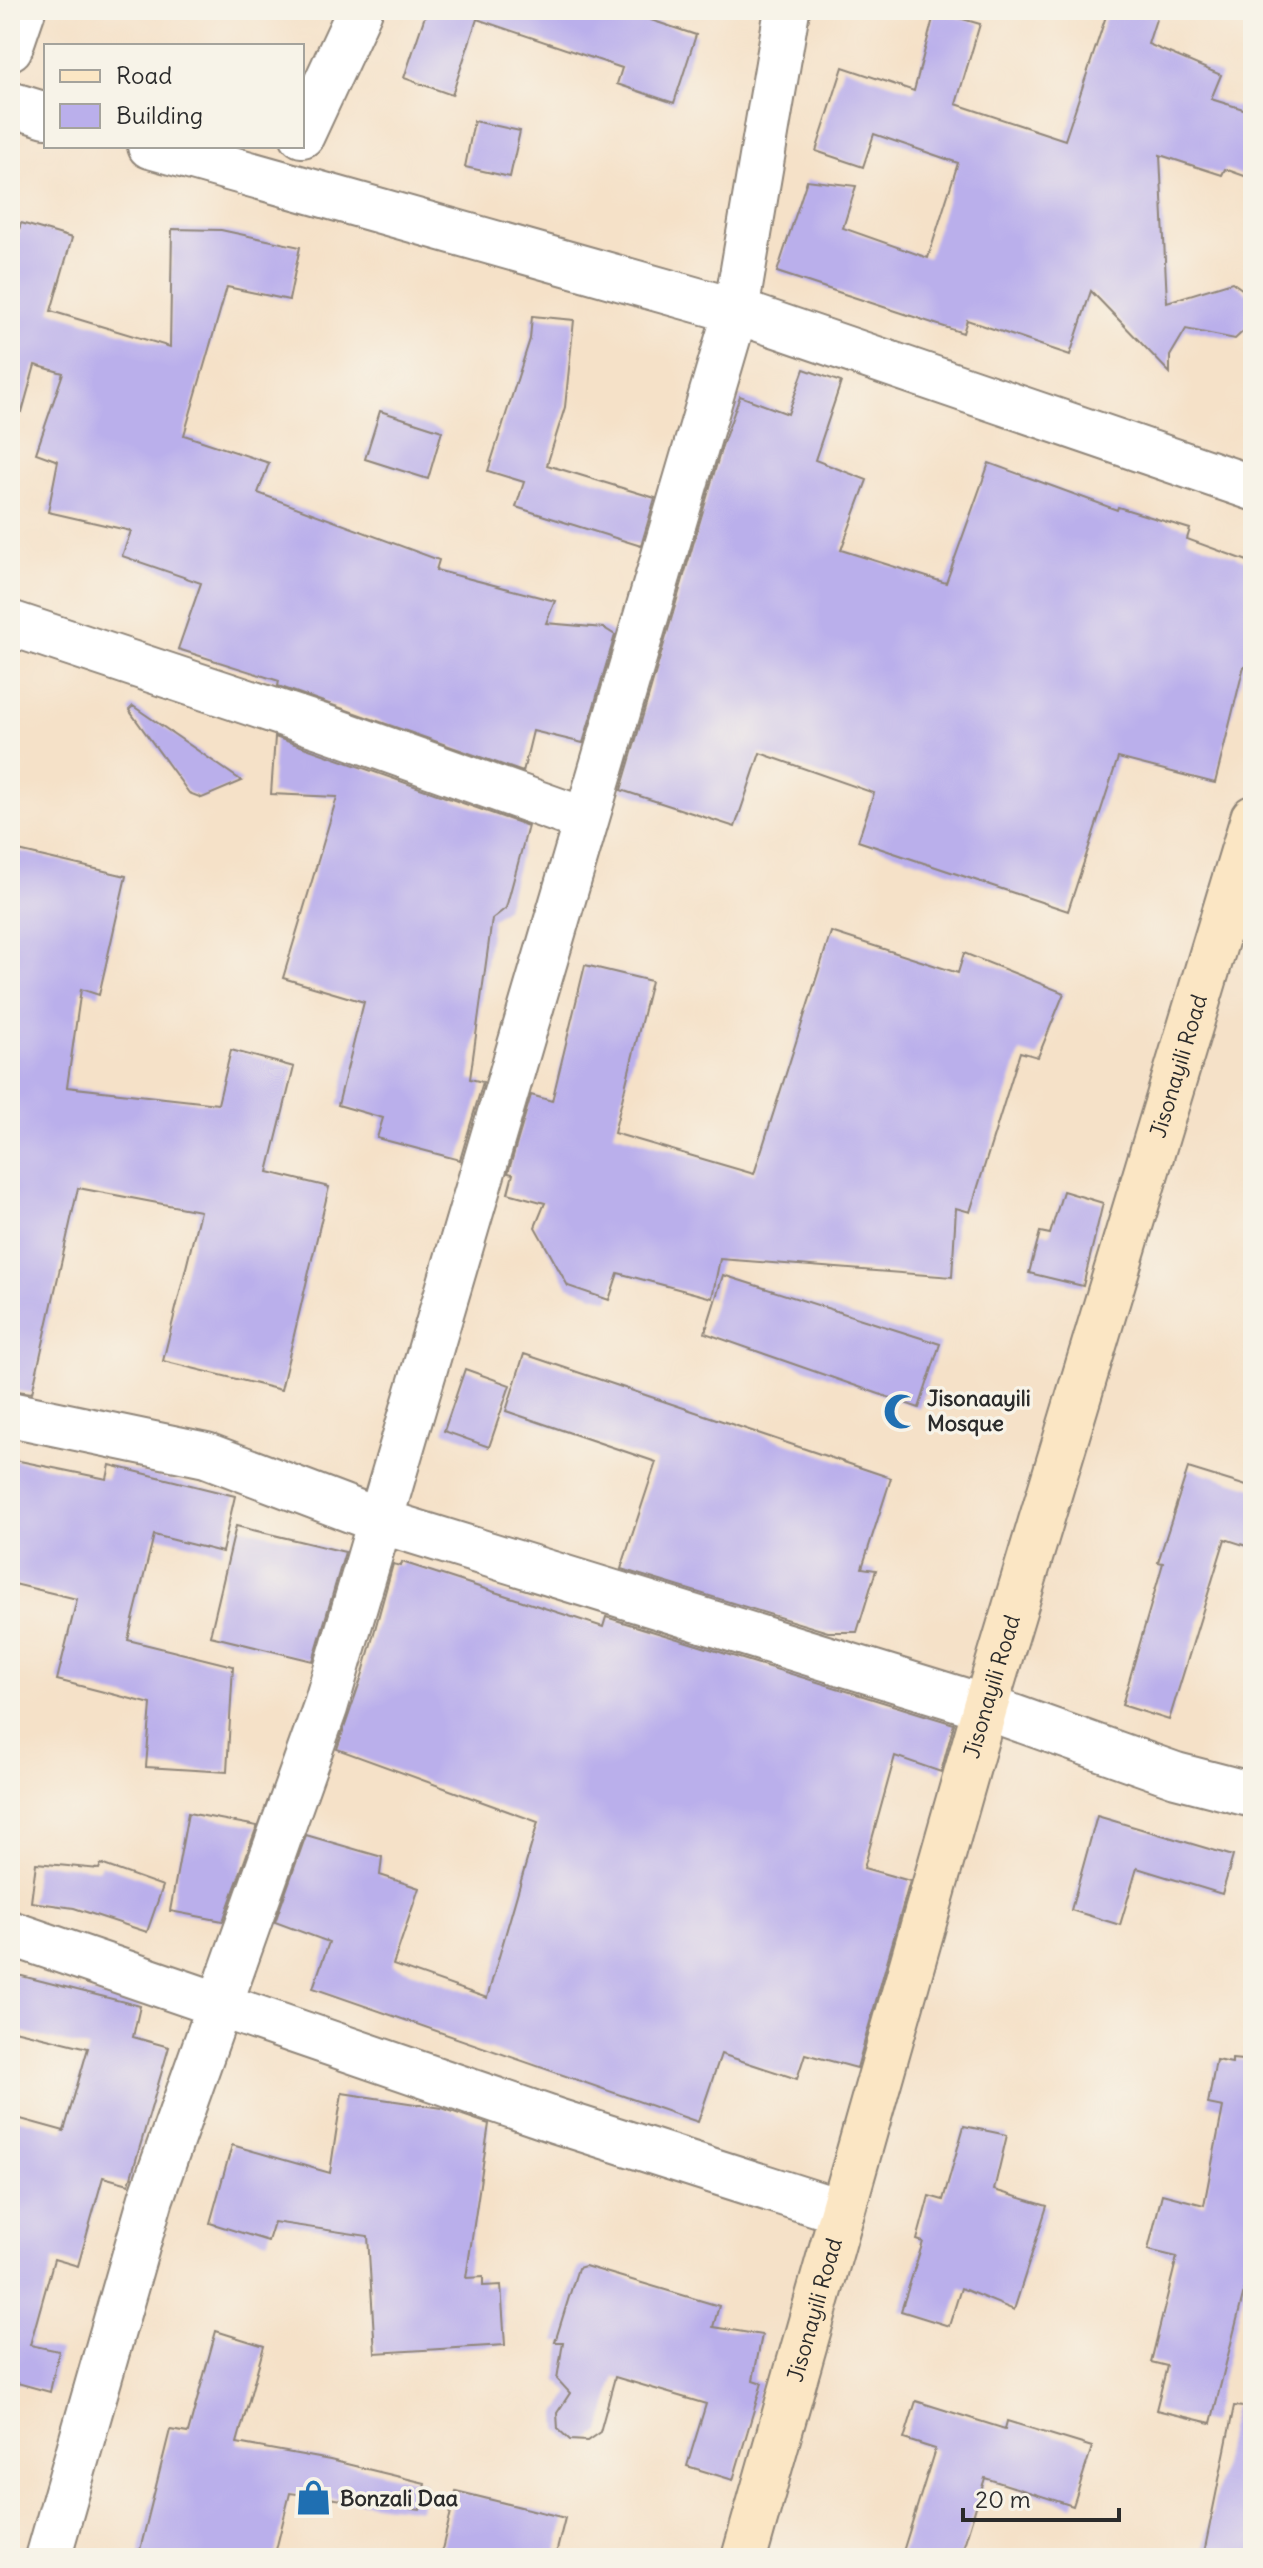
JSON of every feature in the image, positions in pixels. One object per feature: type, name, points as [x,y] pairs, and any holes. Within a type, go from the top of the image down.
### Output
[{"type":"street","points":[[10,48],[23,10]]},
{"type":"street","points":[[304,131],[360,10]]},
{"type":"street","points":[[48,2558],[151,2198],[325,1708],[736,311],[787,10]]},
{"type":"street","points":[[10,104],[44,114]]},
{"type":"street","points":[[165,148],[288,165],[736,311],[1253,488]]},
{"type":"street","points":[[10,623],[326,728],[585,820]]},
{"type":"street","name":"Jisonayili Road","points":[[744,2558],[985,1707],[1253,818]]},
{"type":"street","points":[[10,1414],[206,1455],[380,1521],[985,1707],[1176,1775],[1253,1795]]},
{"type":"street","points":[[10,1933],[557,2121],[842,2212]]},
{"type":"building","points":[[427,10],[621,10],[696,35],[674,103],[617,84],[622,68],[477,19],[452,95],[404,78]]},
{"type":"building","points":[[1108,10],[1159,10],[1148,44],[1221,75],[1211,99],[1253,112],[1253,179],[1225,169],[1222,175],[1160,155],[1167,302],[1232,282],[1253,297],[1253,322],[1235,339],[1186,329],[1170,356],[1170,373],[1091,291],[1070,355],[967,320],[963,333],[777,272],[807,180],[856,186],[843,228],[928,258],[958,163],[874,134],[863,167],[816,151],[843,67],[914,91],[935,11],[980,24],[956,104],[1065,140]]},
{"type":"building","points":[[474,121],[520,131],[510,177],[465,167]]},
{"type":"building","points":[[21,223],[72,238],[51,311],[170,347],[172,229],[221,230],[300,247],[289,300],[227,287],[184,435],[269,463],[258,493],[439,560],[436,570],[555,601],[546,623],[604,628],[615,635],[583,743],[533,731],[523,772],[278,686],[279,681],[178,649],[201,583],[122,556],[131,531],[48,512],[58,461],[36,453],[63,373],[35,365],[22,412],[10,410],[10,260]]},
{"type":"building","points":[[532,316],[574,320],[565,407],[547,465],[655,498],[641,546],[516,507],[524,482],[488,471],[530,339]]},
{"type":"building","points":[[804,369],[841,382],[815,460],[867,480],[841,550],[946,583],[989,463],[1117,510],[1118,507],[1190,529],[1187,539],[1253,563],[1253,669],[1244,666],[1215,783],[1118,758],[1068,911],[858,841],[874,793],[760,753],[735,827],[621,790],[722,446],[740,396],[788,414]]},
{"type":"building","points":[[380,411],[442,431],[428,479],[365,459]]},
{"type":"building","points":[[133,706],[242,781],[202,798],[189,793],[129,710]]},
{"type":"building","points":[[275,737],[528,826],[506,908],[492,919],[470,1079],[483,1082],[460,1160],[377,1138],[383,1118],[338,1105],[364,1002],[283,978],[337,797],[271,794]]},
{"type":"building","points":[[10,849],[126,876],[99,995],[81,989],[67,1087],[218,1104],[231,1050],[294,1067],[268,1172],[329,1187],[281,1390],[163,1361],[200,1211],[78,1188],[32,1393],[10,1390]]},
{"type":"building","points":[[831,932],[958,973],[964,953],[1064,993],[1038,1057],[1020,1052],[970,1212],[956,1208],[952,1277],[720,1259],[712,1298],[618,1273],[609,1300],[568,1286],[535,1227],[545,1203],[508,1193],[513,1174],[508,1173],[531,1095],[552,1101],[585,965],[651,981],[614,1133],[754,1174]]},
{"type":"building","points":[[1063,1191],[1103,1203],[1083,1286],[1029,1273],[1040,1232],[1050,1234]]},
{"type":"building","points":[[723,1275],[940,1344],[919,1408],[705,1333]]},
{"type":"building","points":[[524,1354],[891,1478],[862,1568],[876,1570],[857,1632],[828,1632],[621,1569],[656,1462],[506,1411]]},
{"type":"building","points":[[465,1369],[510,1385],[489,1447],[444,1431]]},
{"type":"building","points":[[10,1459],[107,1479],[110,1465],[235,1496],[222,1552],[154,1535],[128,1640],[233,1666],[227,1772],[146,1767],[151,1704],[57,1680],[77,1599],[10,1583]]},
{"type":"building","points":[[1188,1468],[1253,1488],[1253,1548],[1225,1539],[1169,1720],[1122,1705],[1163,1563],[1158,1562]]},
{"type":"building","points":[[236,1526],[345,1552],[313,1661],[210,1636]]},
{"type":"building","points":[[402,1562],[603,1627],[606,1617],[954,1724],[941,1772],[895,1756],[864,1868],[910,1881],[857,2068],[805,2054],[797,2079],[721,2054],[698,2122],[313,1988],[329,1942],[275,1922],[306,1835],[382,1857],[380,1875],[419,1888],[393,1965],[487,1998],[538,1822],[337,1749],[363,1673],[393,1564],[401,1566]]},
{"type":"building","points":[[188,1813],[257,1826],[223,1921],[170,1911]]},
{"type":"building","points":[[1097,1816],[1233,1856],[1222,1894],[1137,1868],[1120,1925],[1071,1910]]},
{"type":"building","points":[[36,1863],[99,1869],[101,1864],[163,1886],[147,1932],[74,1908],[31,1902]]},
{"type":"building","points":[[10,1973],[140,2006],[133,2037],[169,2047],[129,2184],[103,2177],[78,2266],[54,2259],[30,2345],[59,2351],[50,2392],[10,2381],[10,2116],[64,2131],[88,2048],[10,2029]]},
{"type":"building","points":[[1232,2059],[1253,2061],[1253,2256],[1211,2423],[1156,2410],[1167,2366],[1151,2362],[1177,2257],[1148,2250],[1162,2194],[1204,2205],[1223,2107],[1208,2104],[1216,2060],[1232,2063]]},
{"type":"building","points":[[342,2093],[442,2108],[489,2124],[466,2278],[483,2277],[483,2286],[501,2285],[505,2345],[375,2353],[368,2236],[274,2222],[268,2241],[210,2223],[232,2145],[330,2173]]},
{"type":"building","points":[[964,2126],[1007,2135],[994,2190],[1047,2206],[1014,2310],[961,2288],[949,2326],[901,2311],[923,2242],[917,2240],[929,2196],[943,2200]]},
{"type":"building","points":[[585,2266],[719,2306],[713,2327],[762,2335],[753,2380],[762,2383],[733,2480],[687,2466],[706,2404],[615,2377],[600,2432],[587,2441],[570,2440],[558,2429],[557,2413],[570,2393],[557,2379],[563,2342],[555,2342],[578,2268]]},
{"type":"building","points":[[216,2331],[264,2346],[237,2443],[330,2460],[425,2483],[420,2510],[290,2493],[274,2558],[138,2558],[170,2430],[188,2433]]},
{"type":"building","points":[[916,2401],[1005,2429],[1007,2421],[1092,2447],[1073,2506],[985,2478],[960,2558],[901,2558],[935,2449],[904,2439]]},
{"type":"building","points":[[1234,2406],[1253,2408],[1253,2558],[1203,2558]]},
{"type":"building","points":[[456,2491],[565,2518],[555,2558],[440,2558]]},
{"type":"place","name":"Jisonaayili Mosque","points":[[901,1411]]},
{"type":"place","name":"Bonzali Daa","points":[[314,2498]]}]
